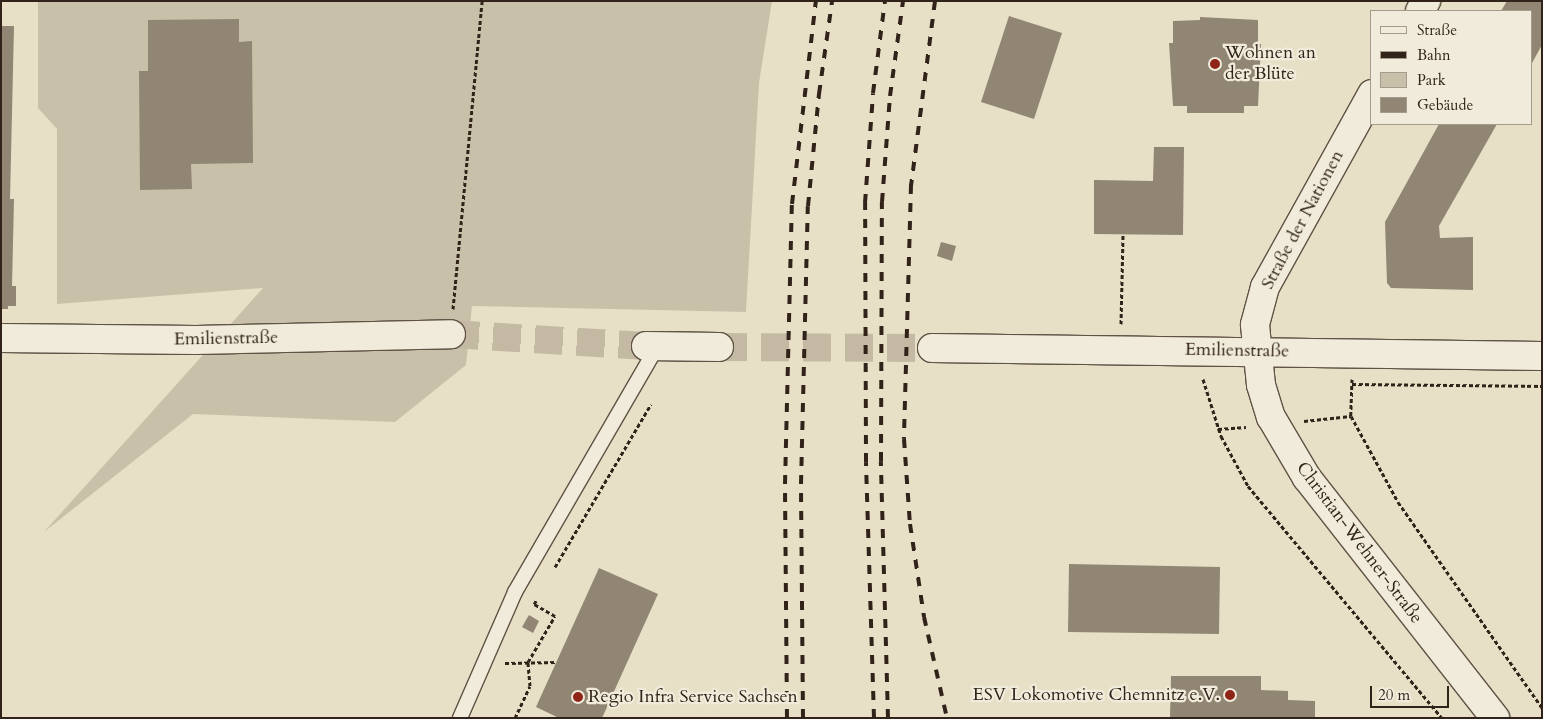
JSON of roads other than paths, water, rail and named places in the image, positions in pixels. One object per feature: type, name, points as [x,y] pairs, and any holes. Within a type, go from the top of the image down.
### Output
[{"type":"street","name":"Straße der Nationen","points":[[1255,351],[1255,324],[1265,287],[1370,98]]},
{"type":"street","name":"Emilienstraße","points":[[1,338],[196,340],[451,334]]},
{"type":"street","points":[[652,347],[719,347]]},
{"type":"street","name":"Emilienstraße","points":[[932,348],[1203,350],[1542,356]]},
{"type":"street","name":"Christian-Wehner-Straße","points":[[1255,351],[1261,385],[1272,417],[1307,478],[1495,718]]},
{"type":"lane","points":[[460,718],[515,592],[652,347]]},
{"type":"tunnel","points":[[451,334],[646,346]]},
{"type":"tunnel","points":[[719,347],[932,348]]},
{"type":"railway","points":[[787,718],[785,484],[792,204],[816,1]]},
{"type":"railway","points":[[803,718],[801,484],[808,206],[819,94],[832,1]]},
{"type":"railway","points":[[874,718],[866,462],[865,203],[873,93],[885,1]]},
{"type":"railway","points":[[888,718],[881,461],[882,202],[890,96],[903,1]]},
{"type":"railway","points":[[935,1],[911,185],[904,439],[910,524],[924,617],[947,718]]},
{"type":"place","name":"Wohnen an der Blüte","points":[[1215,64]]},
{"type":"place","name":"ESV Lokomotive Chemnitz e.V.","points":[[1230,695]]},
{"type":"place","name":"Regio Infra Service Sachsen","points":[[578,697]]}]
